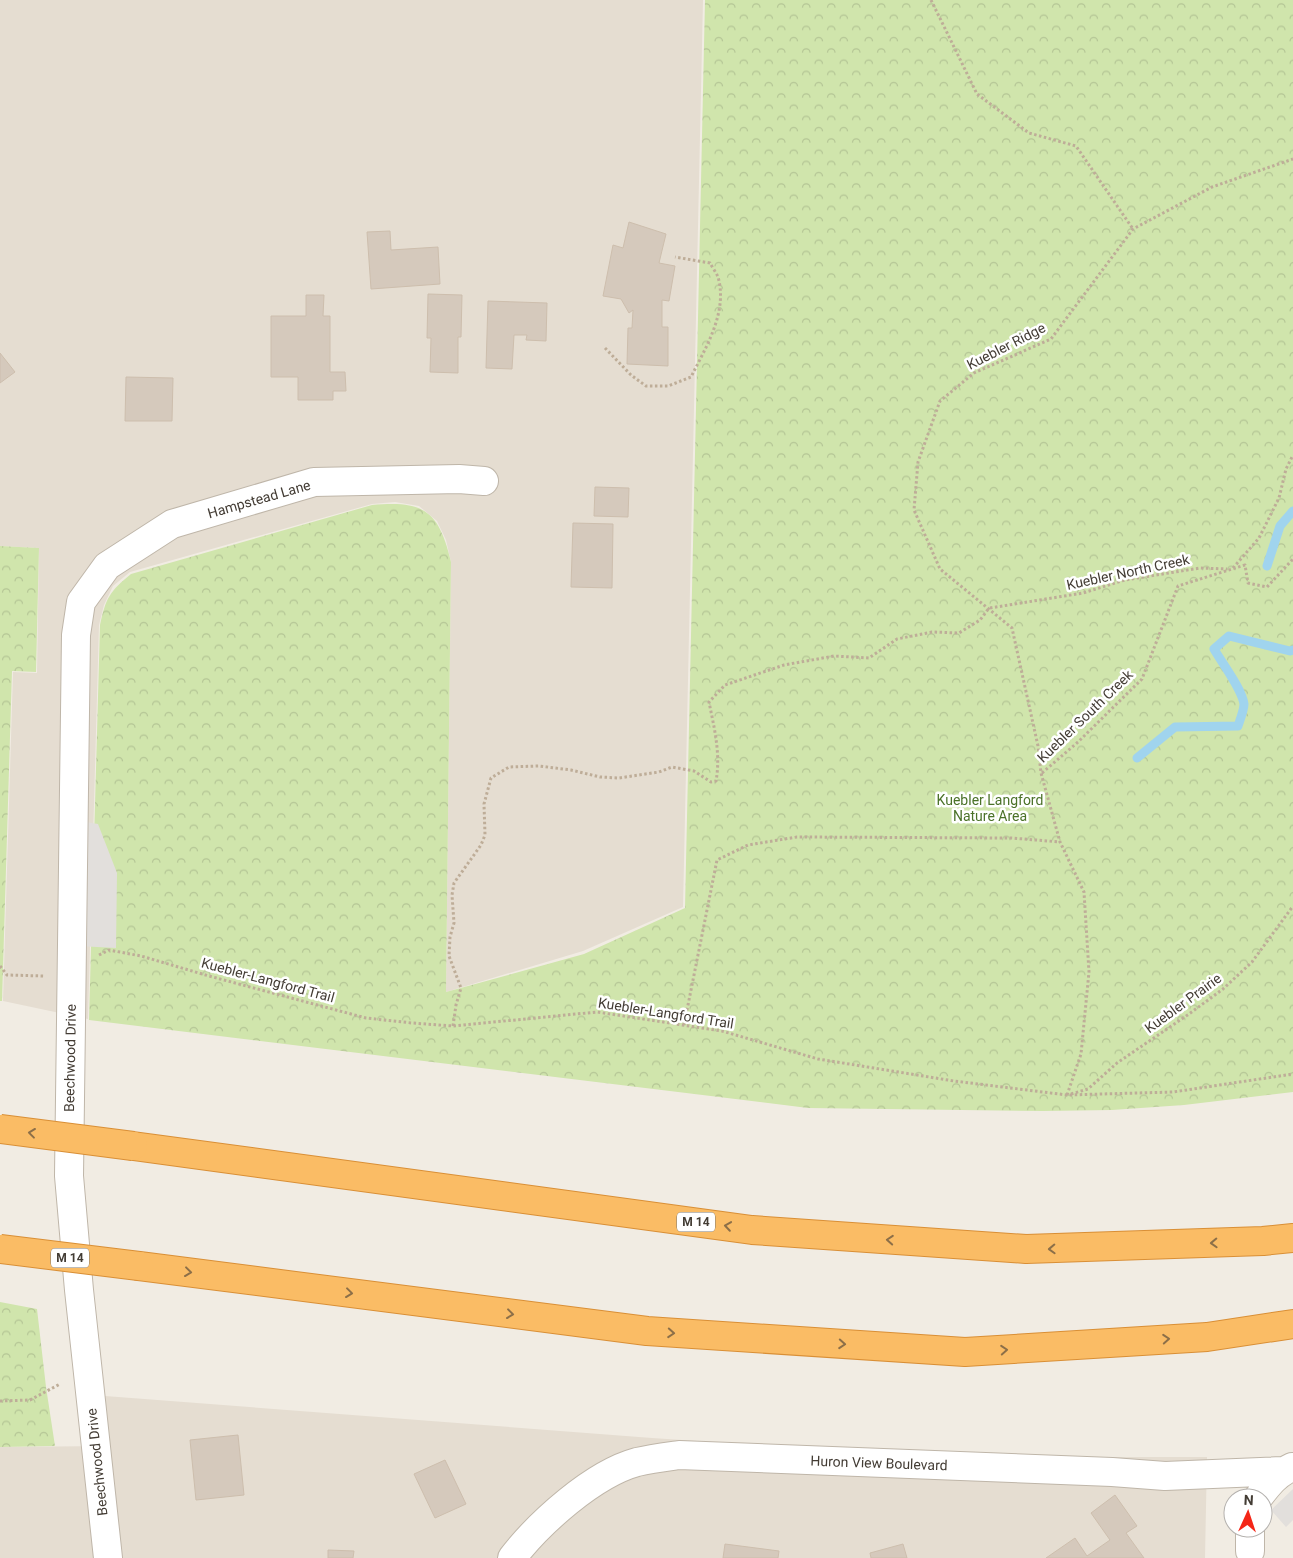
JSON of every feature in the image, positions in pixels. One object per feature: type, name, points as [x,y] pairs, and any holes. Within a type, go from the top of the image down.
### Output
[{"type":"highway","name":"M 14","points":[[0,1129],[752,1230],[1026,1250],[1263,1241],[1293,1238]]},
{"type":"highway","name":"M 14","points":[[0,1249],[647,1331],[965,1352],[1207,1337],[1293,1324]]},
{"type":"street","name":"Hampstead Lane","points":[[107,566],[172,524],[314,482],[459,479],[484,481]]},
{"type":"street","name":"Beechwood Drive","points":[[107,566],[81,602],[76,635],[69,1176],[108,1558]]},
{"type":"street","name":"Huron View Boulevard","points":[[512,1558],[524,1543],[556,1512],[598,1479],[635,1462],[679,1455],[1165,1476],[1288,1469]]},
{"type":"street","name":"Huron View Boulevard","points":[[1266,1488],[1271,1481],[1288,1469]]},
{"type":"path","points":[[932,0],[977,94],[1029,133],[1076,146],[1133,229]]},
{"type":"path","name":"Kuebler Ridge","points":[[1067,1095],[1081,1054],[1089,972],[1084,892],[1060,842],[1041,773],[1038,746],[1012,628],[940,569],[914,510],[918,462],[940,401],[974,373],[1051,339],[1133,229],[1212,187],[1293,158]]},
{"type":"path","points":[[605,348],[630,375],[646,386],[668,386],[691,377],[713,331],[720,303],[718,276],[710,263],[675,257]]},
{"type":"path","points":[[1232,569],[1259,538],[1279,498],[1286,469],[1293,455]]},
{"type":"path","points":[[1232,569],[1245,565],[1248,583],[1267,586],[1293,559]]},
{"type":"path","name":"Kuebler North Creek","points":[[989,608],[1084,593],[1125,580],[1200,568],[1232,569]]},
{"type":"path","name":"Kuebler South Creek","points":[[1041,773],[1078,742],[1142,679],[1178,586],[1232,569]]},
{"type":"path","points":[[453,1026],[461,988],[449,956],[450,937],[454,923],[452,895],[454,883],[481,844],[485,835],[484,804],[491,778],[509,767],[539,766],[571,770],[600,777],[619,778],[659,772],[672,767],[689,769],[711,782],[716,780],[718,758],[709,702],[724,685],[792,664],[834,656],[869,658],[897,639],[932,632],[958,633],[980,620],[989,608]]},
{"type":"path","points":[[684,1025],[717,860],[748,845],[797,837],[1012,838],[1060,842]]},
{"type":"path","name":"Kuebler Prairie","points":[[1067,1095],[1088,1089],[1116,1063],[1224,989],[1252,962],[1293,906]]},
{"type":"path","name":"Kuebler-Langford Trail","points":[[0,966],[8,975],[48,976],[109,950],[124,952],[366,1018],[453,1026],[598,1012],[722,1031],[818,1059],[954,1081],[1067,1095],[1173,1092],[1293,1074]]},
{"type":"path","points":[[0,1402],[30,1400],[59,1385],[73,1372],[88,1370]]},
{"type":"shaded area","points":[[0,0],[703,0],[683,907],[583,951],[446,992],[451,562],[446,540],[437,521],[419,506],[395,502],[372,504],[130,572],[113,586],[104,605],[99,625],[88,1019],[3,1001],[13,672],[37,673],[39,548],[0,546]]},
{"type":"shaded area","points":[[80,821],[98,824],[117,873],[116,948],[78,946]]},
{"type":"shaded area","points":[[105,1396],[847,1451],[1077,1457],[1207,1457],[1205,1558],[0,1558],[0,1447],[109,1446]]},
{"type":"shaded area","points":[[1293,1489],[1293,1520],[1286,1527],[1273,1512],[1273,1508]]},
{"type":"green space","name":"Kuebler Langford Nature Area","points":[[705,0],[1293,0],[1293,1092],[1184,1105],[1112,1110],[808,1108],[89,1020],[100,625],[104,608],[110,596],[131,574],[372,505],[405,505],[417,507],[426,512],[441,531],[451,562],[446,992],[584,954],[685,908]]},
{"type":"green space","points":[[0,546],[39,548],[36,672],[12,671],[2,1001],[0,1001]]},
{"type":"green space","points":[[0,1302],[37,1309],[55,1446],[0,1447]]},
{"type":"building","points":[[629,222],[666,234],[659,263],[675,266],[669,301],[662,300],[662,327],[668,327],[668,366],[627,364],[628,328],[632,328],[633,310],[629,313],[621,299],[603,296],[613,245],[623,248]]},
{"type":"building","points":[[390,231],[391,250],[438,247],[440,284],[371,289],[367,232]]},
{"type":"building","points":[[428,294],[462,295],[461,337],[458,337],[458,373],[430,372],[431,338],[427,338]]},
{"type":"building","points":[[306,295],[324,295],[323,316],[330,316],[330,372],[345,372],[346,391],[333,391],[333,400],[298,400],[298,377],[271,377],[271,316],[306,316]]},
{"type":"building","points":[[488,301],[547,303],[546,341],[526,340],[527,335],[514,335],[512,369],[486,368]]},
{"type":"building","points":[[0,353],[15,372],[0,383]]},
{"type":"building","points":[[126,377],[173,378],[172,421],[125,421]]},
{"type":"building","points":[[595,487],[629,488],[628,517],[594,516]]},
{"type":"building","points":[[573,523],[613,524],[612,588],[571,587]]},
{"type":"building","points":[[238,1435],[244,1495],[196,1500],[190,1440]]},
{"type":"building","points":[[445,1460],[466,1504],[435,1518],[414,1474]]},
{"type":"building","points":[[1115,1495],[1137,1526],[1126,1533],[1144,1558],[1046,1558],[1075,1538],[1087,1556],[1110,1540],[1091,1513]]},
{"type":"building","points":[[725,1544],[779,1551],[778,1558],[723,1558]]},
{"type":"building","points":[[903,1544],[907,1558],[871,1558],[870,1553]]},
{"type":"building","points":[[328,1550],[354,1551],[353,1558],[328,1558]]},
{"type":"waterway","points":[[1267,566],[1280,526],[1293,511]]},
{"type":"waterway","points":[[1137,758],[1175,727],[1238,726],[1244,704],[1236,684],[1214,649],[1229,636],[1290,651],[1293,650]]}]
